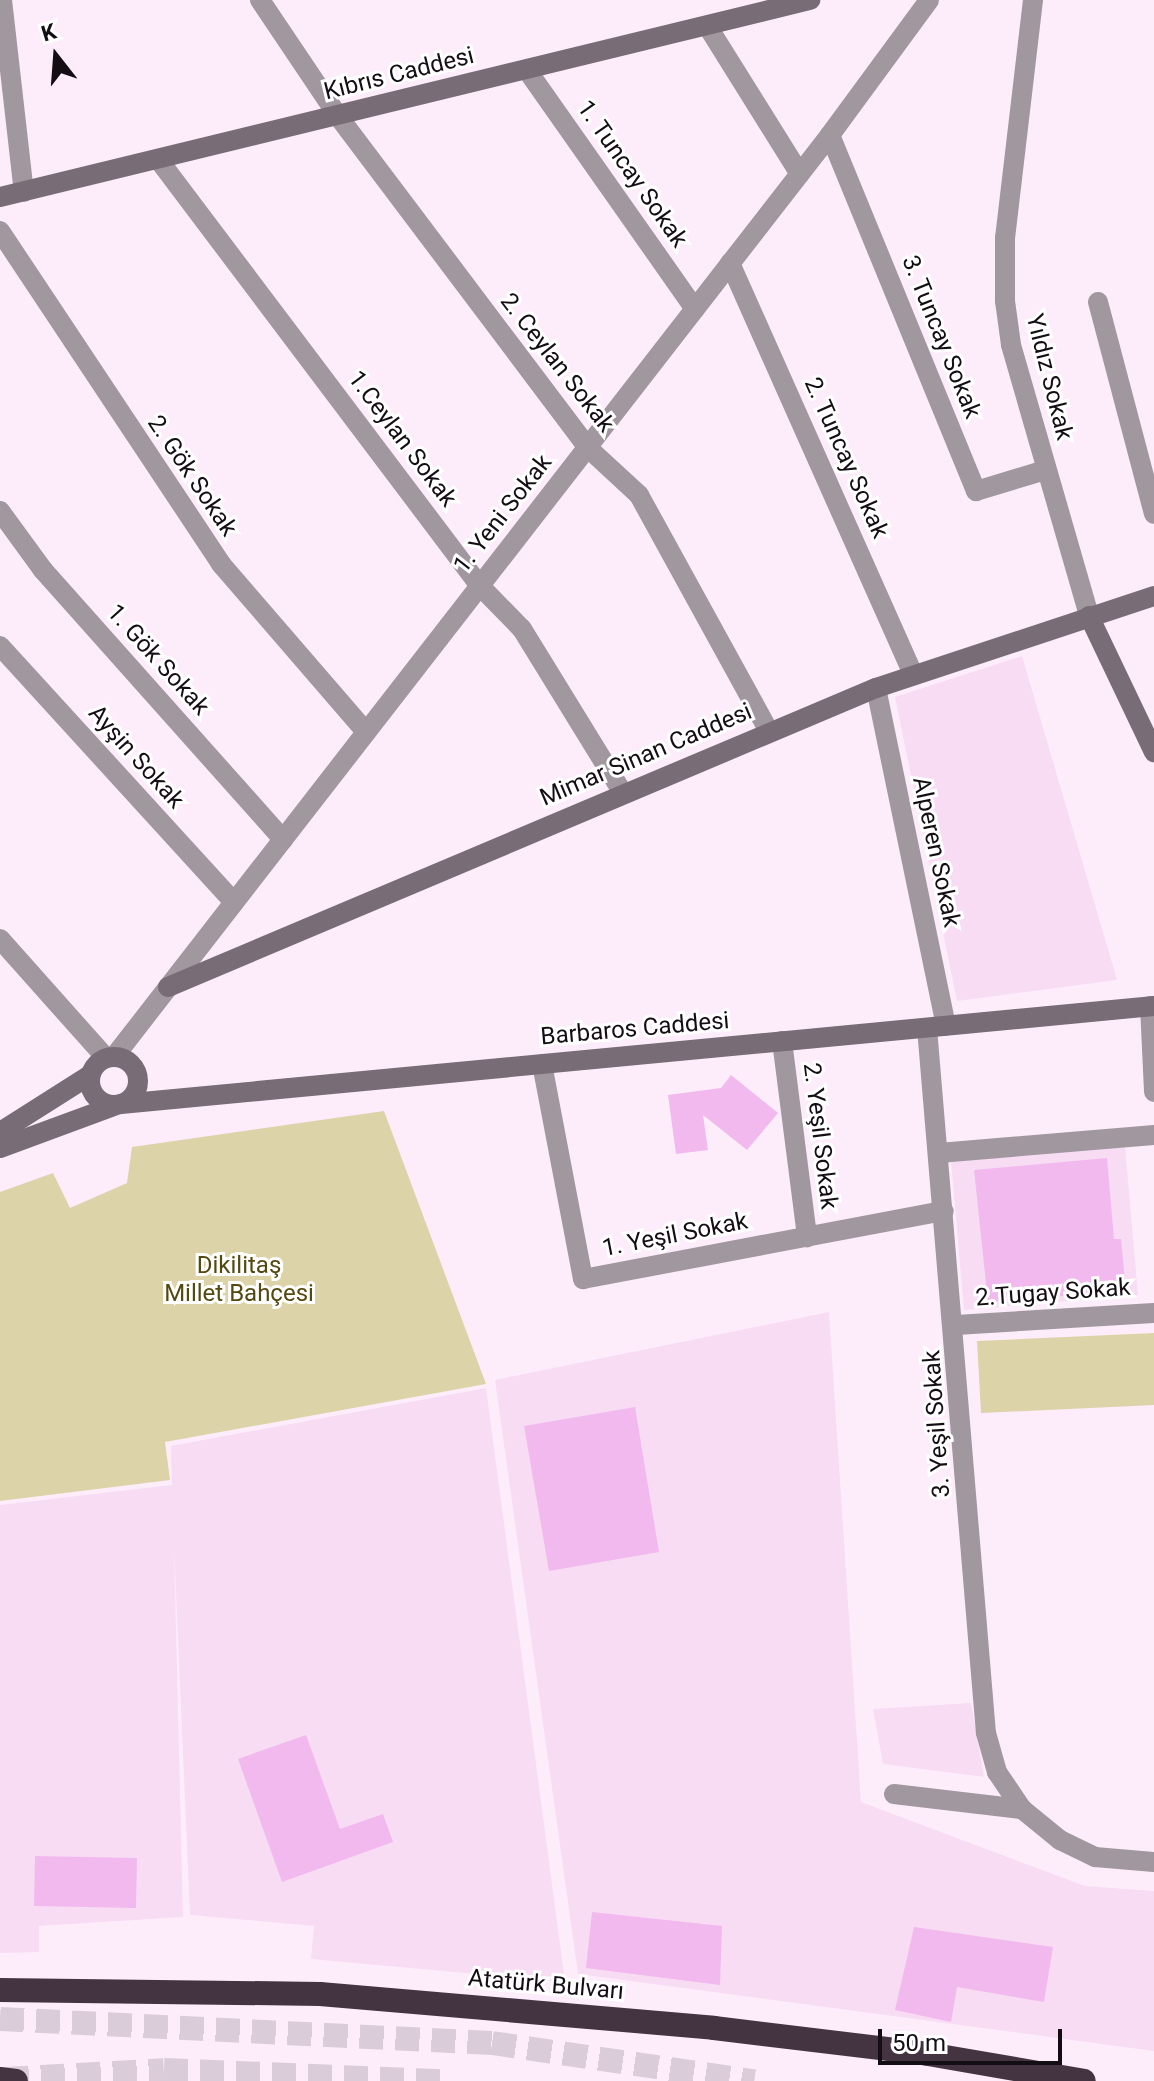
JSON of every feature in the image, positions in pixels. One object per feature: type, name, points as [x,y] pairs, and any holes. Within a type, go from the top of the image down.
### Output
[{"type":"highway","name":"Atatürk Bulvarı","points":[[0,1990],[336,1995],[714,2028],[928,2054],[1084,2081]]},
{"type":"street","points":[[2,0],[24,192]]},
{"type":"street","name":"2. Ceylan Sokak","points":[[260,0],[338,116],[587,447],[639,495],[769,731]]},
{"type":"street","name":"Kıbrıs Caddesi","points":[[0,197],[810,0]]},
{"type":"street","name":"1. Yeni Sokak","points":[[110,1057],[168,987],[800,174],[929,0]]},
{"type":"street","name":"Yıldız Sokak","points":[[1033,0],[1005,237],[1005,301],[1011,345],[1089,616]]},
{"type":"street","points":[[708,27],[800,174]]},
{"type":"street","name":"1. Tuncay Sokak","points":[[527,70],[695,309]]},
{"type":"street","name":"3. Tuncay Sokak","points":[[830,135],[976,491],[1045,470]]},
{"type":"street","name":"1.Ceylan Sokak","points":[[158,159],[480,586],[522,629],[623,793]]},
{"type":"street","name":"2. Gök Sokak","points":[[0,231],[221,564],[366,732]]},
{"type":"street","name":"2. Tuncay Sokak","points":[[730,263],[913,674]]},
{"type":"street","points":[[1098,302],[1154,514]]},
{"type":"street","name":"1. Gök Sokak","points":[[0,511],[43,570],[283,839]]},
{"type":"street","name":"Mimar Sinan Caddesi","points":[[168,987],[876,688],[1154,596]]},
{"type":"street","points":[[1089,616],[1154,752]]},
{"type":"street","name":"Ayşin Sokak","points":[[0,646],[234,902]]},
{"type":"street","name":"Alperen Sokak","points":[[876,688],[936,1027]]},
{"type":"street","points":[[0,939],[110,1057],[137,1073],[136,1092],[118,1105],[95,1096],[90,1075]]},
{"type":"street","points":[[1152,1006],[1154,1092]]},
{"type":"street","name":"Barbaros Caddesi","points":[[0,1148],[118,1105],[1152,1006]]},
{"type":"street","name":"3. Yeşil Sokak","points":[[936,1027],[939,1153],[956,1325],[986,1733],[997,1772],[1022,1809],[1060,1840],[1095,1857],[1154,1862]]},
{"type":"street","name":"2. Yeşil Sokak","points":[[782,1041],[807,1237]]},
{"type":"street","points":[[0,1132],[90,1075],[110,1057]]},
{"type":"street","name":"1. Yeşil Sokak","points":[[542,1064],[583,1279],[944,1211]]},
{"type":"street","points":[[939,1153],[1154,1135]]},
{"type":"street","name":"2.Tugay Sokak","points":[[956,1325],[1154,1313]]},
{"type":"street","points":[[894,1794],[1022,1809]]},
{"type":"shaded area","points":[[1022,656],[1117,980],[957,1001],[895,697]]},
{"type":"shaded area","points":[[1125,1146],[1138,1295],[964,1310],[951,1161]]},
{"type":"shaded area","points":[[829,1312],[861,1802],[1085,1886],[1154,1891],[1154,2051],[578,1974],[495,1380]]},
{"type":"shaded area","points":[[486,1388],[565,1982],[311,1959],[314,1926],[190,1915],[174,1546],[183,1917],[39,1926],[39,1952],[0,1953],[0,1505],[172,1485],[171,1446]]},
{"type":"shaded area","points":[[971,1703],[984,1777],[883,1764],[873,1709]]},
{"type":"green space","name":"Dikilitaş Millet Bahçesi","points":[[384,1111],[486,1384],[165,1442],[170,1480],[0,1501],[0,1192],[53,1173],[70,1208],[127,1183],[132,1147]]},
{"type":"green space","points":[[1154,1333],[1154,1405],[981,1413],[977,1341]]},
{"type":"building","points":[[731,1075],[778,1113],[747,1150],[703,1115],[708,1150],[676,1154],[668,1095],[721,1088]]},
{"type":"building","points":[[1107,1158],[1114,1239],[1121,1239],[1126,1291],[988,1302],[974,1170]]},
{"type":"building","points":[[635,1407],[659,1552],[549,1571],[524,1426]]},
{"type":"building","points":[[306,1735],[340,1829],[383,1814],[393,1842],[282,1882],[238,1759]]},
{"type":"building","points":[[35,1856],[137,1858],[136,1908],[34,1906]]},
{"type":"building","points":[[592,1912],[722,1926],[720,1985],[586,1968]]},
{"type":"building","points":[[914,1927],[1053,1947],[1044,2002],[957,1987],[951,2022],[895,2010]]},
{"type":"tunnel","points":[[0,2019],[492,2043],[754,2081]]},
{"type":"tunnel","points":[[5,2079],[164,2070],[441,2081]]}]
